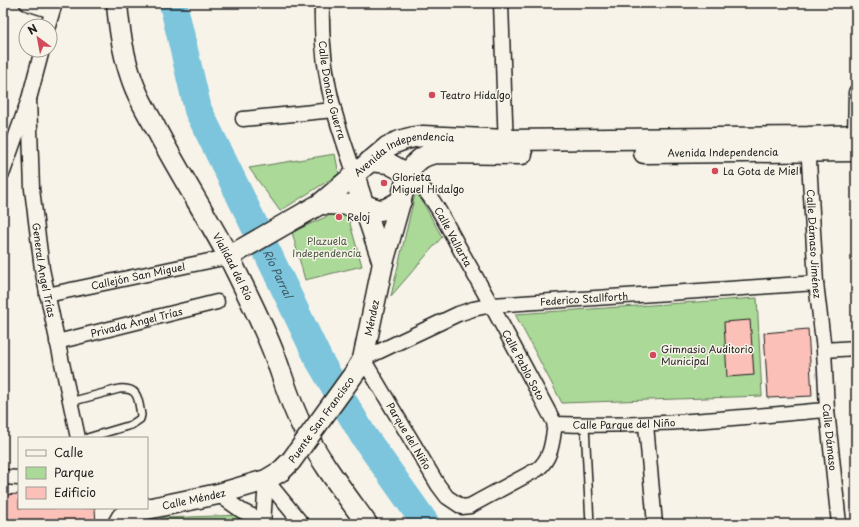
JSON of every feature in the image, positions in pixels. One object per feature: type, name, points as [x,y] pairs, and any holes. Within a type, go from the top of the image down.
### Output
[{"type":"main road","name":"Vialidad del Río","points":[[117,3],[124,55],[132,80],[159,135],[236,252],[292,405],[302,426],[334,478],[367,524]]},
{"type":"main road","name":"Avenida Independencia","points":[[383,262],[364,205],[356,175],[370,161],[387,147],[399,140],[411,137],[423,136],[506,147]]},
{"type":"main road","name":"Avenida Independencia","points":[[383,262],[408,174],[420,158],[428,154],[506,147],[808,144],[856,140]]},
{"type":"main road","points":[[370,161],[381,161],[388,163],[408,174]]},
{"type":"main road","points":[[236,252],[320,204],[356,175]]},
{"type":"main road","points":[[320,204],[364,205],[379,210],[386,209],[401,201]]},
{"type":"main road","name":"Méndez","points":[[360,365],[383,262]]},
{"type":"main road","name":"Puente San Francisco","points":[[266,480],[281,471],[291,461],[360,365]]},
{"type":"main road","name":"Calle Méndez","points":[[148,509],[218,494],[266,480]]},
{"type":"main road","name":"Calle Méndez","points":[[118,516],[147,509]]},
{"type":"street","points":[[27,3],[54,7],[51,18]]},
{"type":"street","name":"Calle Donato Guerra","points":[[322,3],[326,69],[334,110],[356,175]]},
{"type":"street","points":[[501,3],[506,147]]},
{"type":"street","points":[[3,172],[29,99],[40,58]]},
{"type":"street","points":[[856,92],[856,140]]},
{"type":"street","name":"General Angel Trías","points":[[29,99],[32,189],[42,270],[78,437]]},
{"type":"street","points":[[243,119],[334,110]]},
{"type":"street","name":"Calle Dámaso Jiménez","points":[[808,144],[816,283],[824,350]]},
{"type":"street","name":"Calle Vallarta","points":[[408,174],[421,185],[434,203],[492,305]]},
{"type":"street","name":"Callejón San Miguel","points":[[47,295],[236,252]]},
{"type":"street","name":"Federico Stallforth","points":[[360,365],[458,314],[492,305],[816,283]]},
{"type":"street","name":"Privada Ángel Trías","points":[[57,342],[217,302]]},
{"type":"street","name":"Calle Pablo Soto","points":[[492,305],[555,424]]},
{"type":"street","points":[[824,350],[856,348]]},
{"type":"street","name":"Calle Dámaso","points":[[824,350],[827,410],[839,524]]},
{"type":"street","name":"Parque del Niño","points":[[360,365],[438,485],[447,497],[462,507],[470,506],[538,469],[544,464],[548,459],[555,424]]},
{"type":"street","name":"Calle Parque del Niño","points":[[555,424],[646,425],[827,410]]},
{"type":"street","points":[[646,425],[655,524]]},
{"type":"street","points":[[3,477],[18,478]]},
{"type":"street","points":[[218,494],[242,511],[263,523],[266,480]]},
{"type":"street","points":[[266,480],[302,524]]},
{"type":"lane","points":[[70,402],[127,388],[132,390],[135,394],[141,415],[137,422],[90,437]]},
{"type":"lane","points":[[586,425],[590,524]]},
{"type":"green space","points":[[335,154],[339,174],[280,211],[249,168]]},
{"type":"green space","points":[[416,190],[442,237],[391,296]]},
{"type":"green space","name":"Plazuela Independencia","points":[[337,212],[347,213],[362,266],[305,280],[292,232]]},
{"type":"green space","points":[[757,298],[762,396],[562,403],[515,314]]},
{"type":"green space","points":[[242,515],[243,524],[151,524],[163,518]]},
{"type":"building","points":[[750,320],[754,375],[727,377],[724,322]]},
{"type":"building","points":[[808,329],[812,396],[768,398],[764,333]]},
{"type":"building","points":[[18,494],[18,509],[95,509],[96,524],[3,524],[3,495]]},
{"type":"waterway","name":"Río Parral","points":[[173,3],[198,110],[319,360],[363,435],[426,524]]},
{"type":"place","name":"Teatro Hidalgo","points":[[432,95]]},
{"type":"place","name":"La Gota de Miel","points":[[715,171]]},
{"type":"place","name":"Glorieta Miguel Hidalgo","points":[[384,183]]},
{"type":"place","name":"Reloj","points":[[339,217]]},
{"type":"place","name":"Gimnasio Auditorio Municipal","points":[[653,355]]}]
